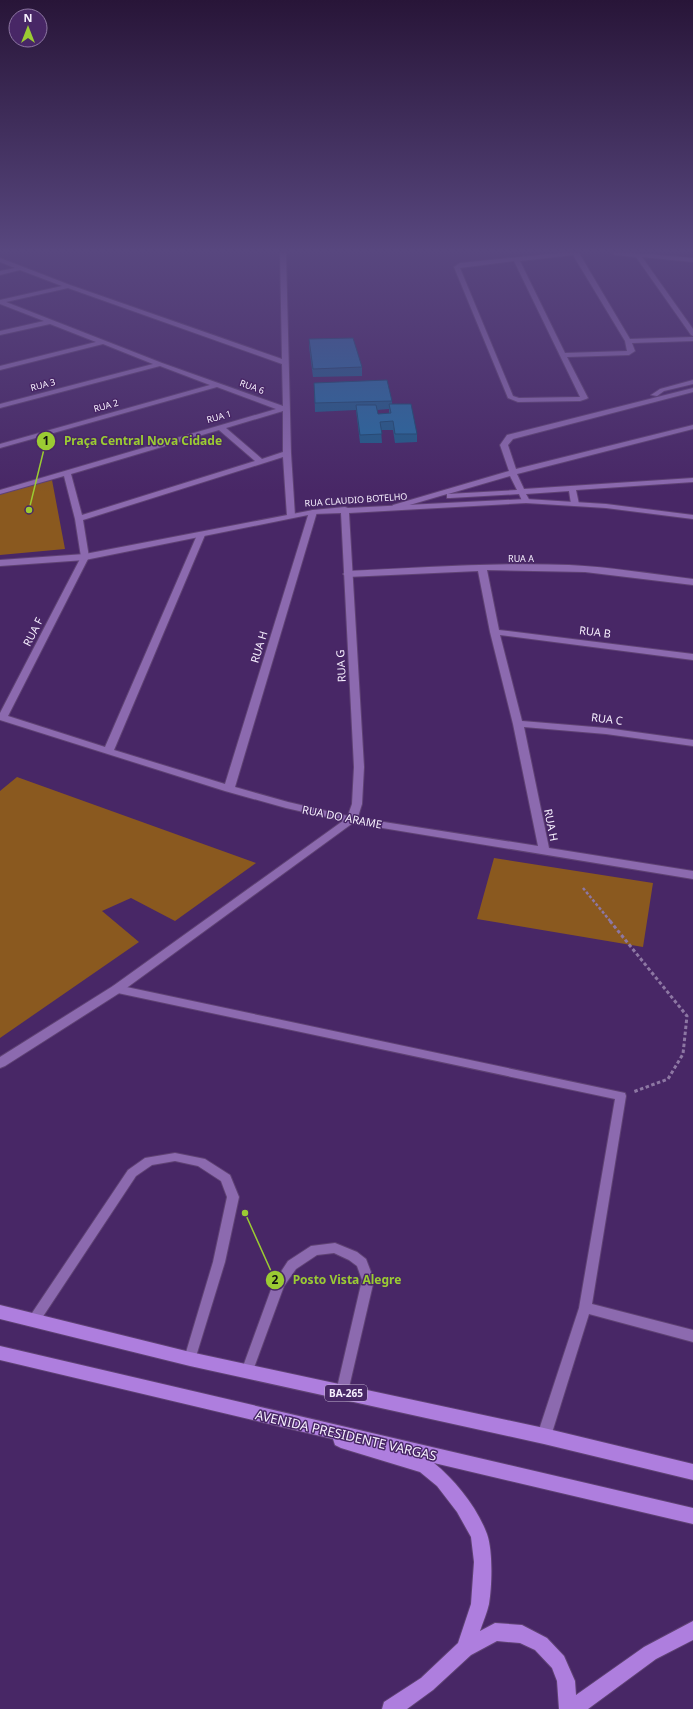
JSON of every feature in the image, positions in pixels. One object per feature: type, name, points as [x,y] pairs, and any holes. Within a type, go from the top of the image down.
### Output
[{"type":"main road","name":"BA-265","points":[[0,1312],[190,1359],[544,1436],[693,1472]]},
{"type":"main road","name":"AVENIDA PRESIDENTE VARGAS","points":[[0,1353],[693,1516]]},
{"type":"main road","points":[[240,1410],[425,1466],[443,1480],[463,1506],[479,1535],[483,1562],[480,1604],[465,1649]]},
{"type":"main road","points":[[573,1709],[650,1654],[693,1630]]},
{"type":"main road","points":[[391,1709],[428,1684],[465,1649],[495,1632],[522,1634],[541,1644],[558,1662],[566,1681],[568,1709]]},
{"type":"street","name":"RUA 6","points":[[78,333],[285,410]]},
{"type":"street","points":[[202,333],[286,362]]},
{"type":"street","points":[[285,333],[285,410],[291,516]]},
{"type":"street","points":[[484,333],[510,397],[514,400],[584,398],[554,333]]},
{"type":"street","points":[[565,355],[632,352],[623,333]]},
{"type":"street","points":[[628,341],[693,339]]},
{"type":"street","points":[[0,368],[103,342]]},
{"type":"street","name":"RUA 3","points":[[0,406],[160,364]]},
{"type":"street","points":[[650,400],[662,390],[693,382]]},
{"type":"street","name":"RUA 2","points":[[0,446],[218,385]]},
{"type":"street","points":[[526,501],[513,472],[504,445],[506,440],[510,437],[693,390]]},
{"type":"street","name":"RUA 1","points":[[0,492],[220,427],[285,410]]},
{"type":"street","points":[[220,427],[260,461]]},
{"type":"street","points":[[396,507],[513,472],[693,427]]},
{"type":"street","points":[[664,435],[693,433]]},
{"type":"street","points":[[79,518],[287,453]]},
{"type":"street","points":[[67,472],[79,518],[84,557]]},
{"type":"street","points":[[434,496],[521,492],[693,480]]},
{"type":"street","points":[[572,488],[575,504]]},
{"type":"street","name":"RUA CLAUDIO BOTELHO","points":[[0,563],[84,557],[202,535],[291,516],[345,509],[526,501],[575,504],[693,517]]},
{"type":"street","name":"RUA G","points":[[345,509],[347,574],[359,767],[357,804],[352,820]]},
{"type":"street","name":"RUA H","points":[[229,790],[313,512]]},
{"type":"street","points":[[109,750],[202,535]]},
{"type":"street","name":"RUA F","points":[[1,717],[84,557]]},
{"type":"street","name":"RUA A","points":[[347,574],[482,569],[569,568],[625,573],[693,582]]},
{"type":"street","name":"RUA H","points":[[482,569],[495,632],[518,724],[544,851]]},
{"type":"street","name":"RUA B","points":[[495,632],[693,656]]},
{"type":"street","name":"RUA DO ARAME","points":[[1,717],[109,750],[229,790],[286,805],[352,820],[693,875]]},
{"type":"street","name":"RUA C","points":[[518,724],[606,731],[693,743]]},
{"type":"street","points":[[0,1063],[117,989],[352,820]]},
{"type":"lane","points":[[117,989],[620,1096],[586,1308],[544,1436]]},
{"type":"lane","points":[[34,1320],[132,1173],[149,1161],[175,1157],[200,1162],[226,1178],[233,1197],[219,1262],[190,1359]]},
{"type":"lane","points":[[247,1372],[279,1284],[286,1272],[292,1265],[315,1250],[335,1248],[353,1256],[362,1263],[368,1280],[342,1392]]},
{"type":"lane","points":[[586,1308],[693,1336]]},
{"type":"path","points":[[583,888],[687,1016],[683,1054],[668,1079],[620,1096]]},
{"type":"shaded area","points":[[52,480],[65,549],[0,555],[0,494]]},
{"type":"shaded area","points":[[17,777],[256,863],[175,921],[131,898],[102,911],[139,942],[0,1038],[0,791]]},
{"type":"shaded area","points":[[494,858],[653,883],[643,947],[477,919]]},
{"type":"building","points":[[353,338],[362,367],[313,369],[309,339]]},
{"type":"building","points":[[387,380],[392,401],[315,403],[314,383]]},
{"type":"building","points":[[389,404],[411,404],[417,434],[395,434],[393,421],[380,422],[382,434],[360,435],[356,405],[376,405],[378,414],[391,413]]},
{"type":"place","name":"Praça Central Nova Cidade","points":[[29,510]]},
{"type":"place","name":"Posto Vista Alegre","points":[[245,1213]]}]
